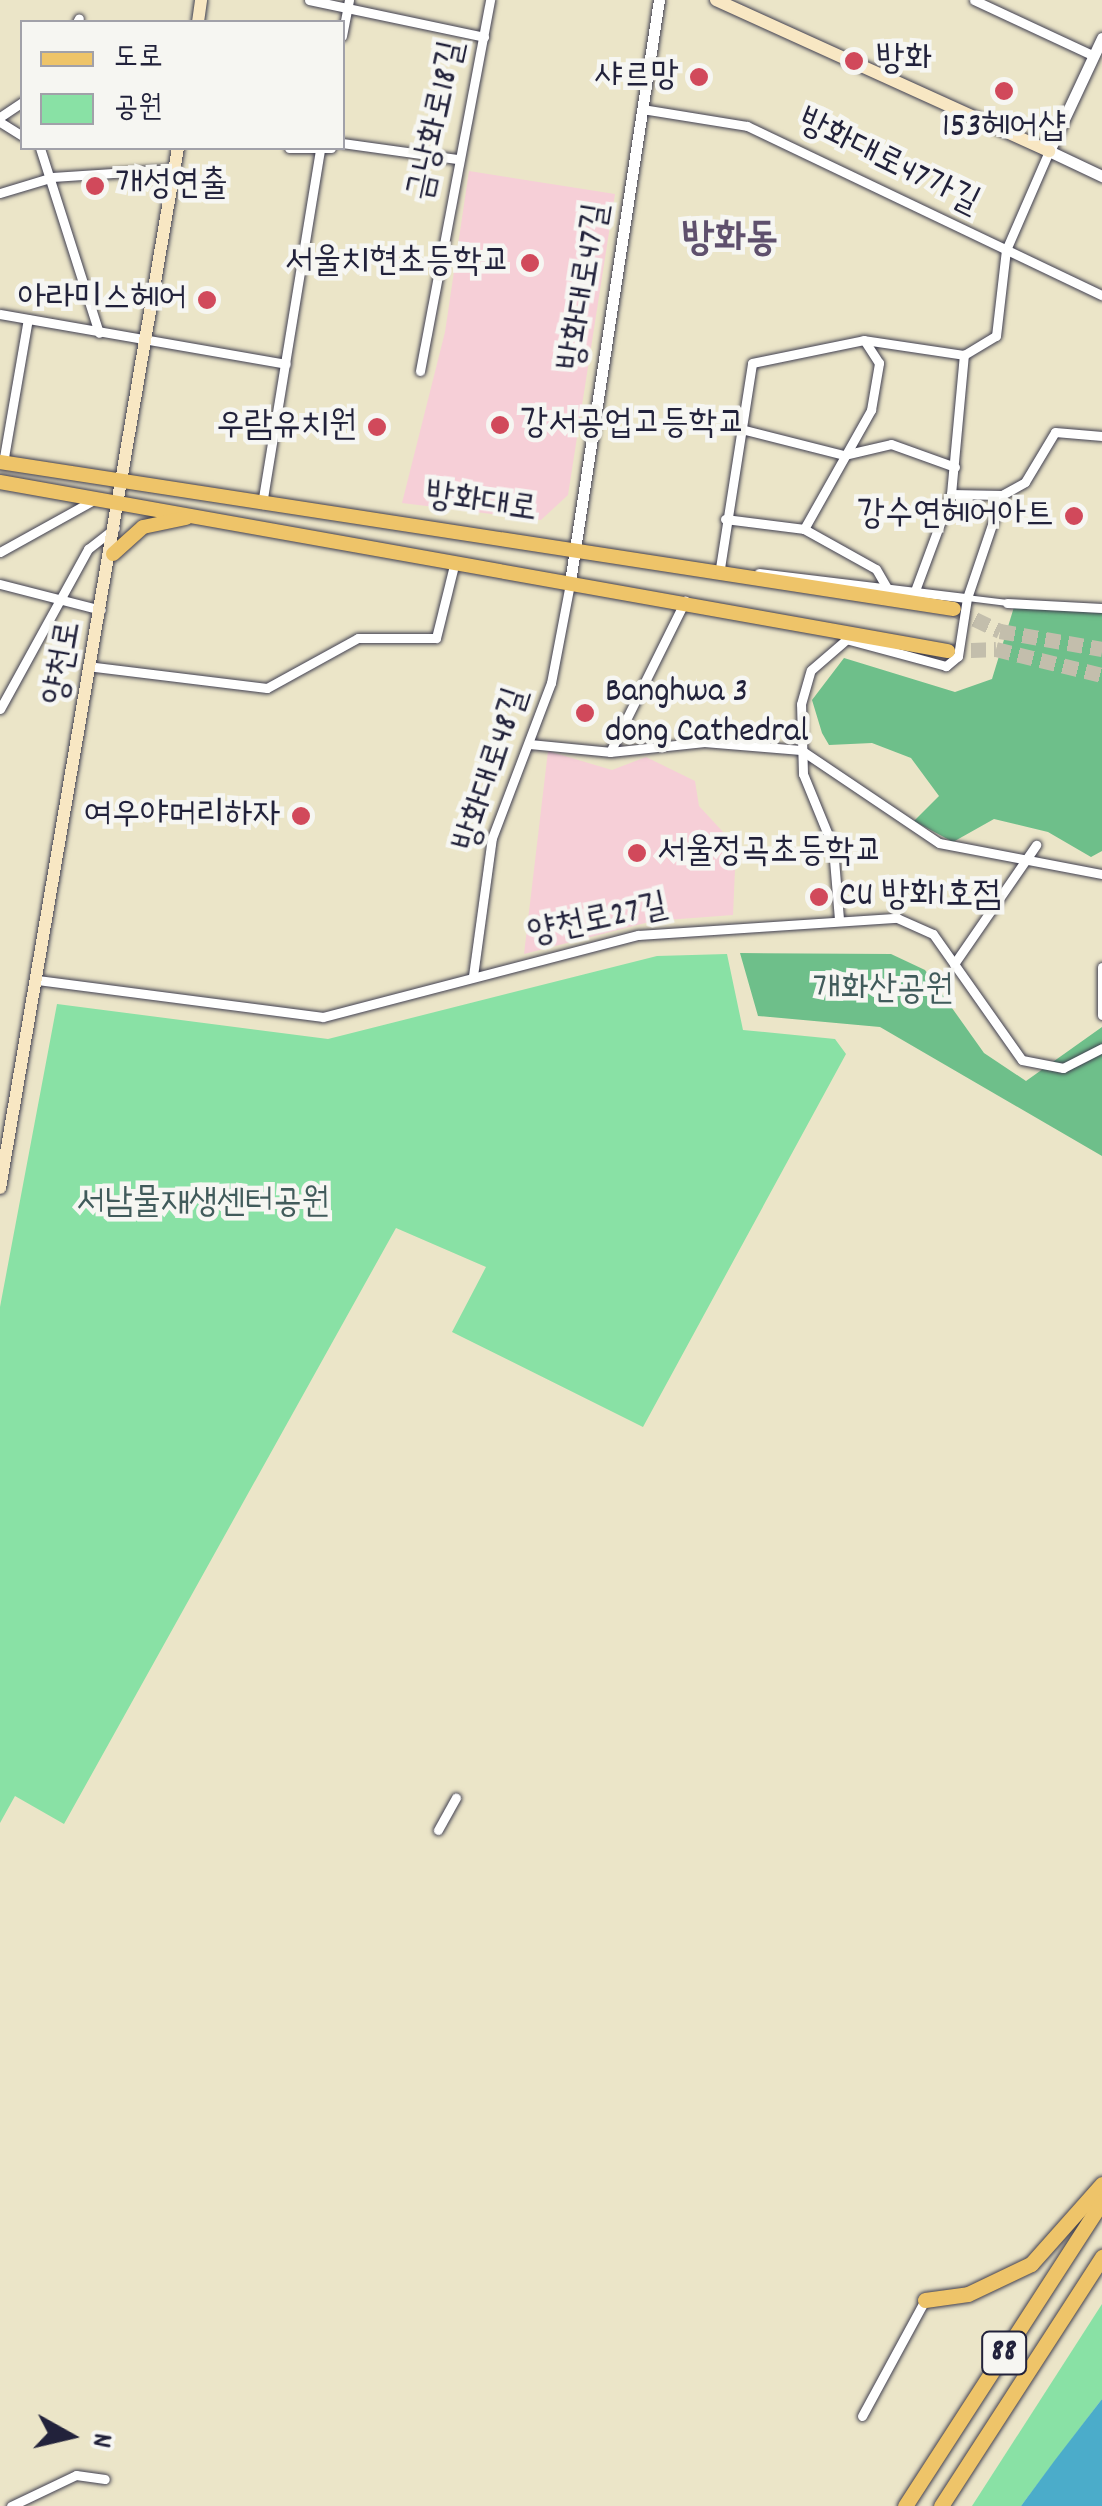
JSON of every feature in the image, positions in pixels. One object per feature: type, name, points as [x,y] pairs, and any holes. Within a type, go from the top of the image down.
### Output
[{"type":"highway","points":[[925,2300],[968,2294],[1031,2264],[1102,2184]]},
{"type":"highway","name":"88","points":[[906,2506],[1102,2201]]},
{"type":"highway","name":"88","points":[[941,2506],[1102,2257]]},
{"type":"main road","points":[[716,0],[1048,151]]},
{"type":"main road","name":"양천로","points":[[0,1188],[95,667],[113,554],[118,481],[178,150]]},
{"type":"main road","name":"방화대로","points":[[2,462],[262,504],[741,571],[954,609]]},
{"type":"main road","name":"방화대로","points":[[0,484],[97,498],[948,651]]},
{"type":"main road","points":[[113,554],[143,526],[195,516]]},
{"type":"street","points":[[309,0],[347,13],[484,37]]},
{"type":"street","points":[[345,22],[350,0]]},
{"type":"street","name":"금낭화로18길","points":[[420,371],[490,0]]},
{"type":"street","name":"방화대로47길","points":[[570,582],[658,0]]},
{"type":"street","points":[[974,0],[1094,56]]},
{"type":"street","points":[[720,568],[752,363],[864,340],[964,355],[996,336],[1006,250],[1102,38]]},
{"type":"street","points":[[0,120],[20,104]]},
{"type":"street","name":"방화대로47가길","points":[[642,109],[748,126],[1102,295]]},
{"type":"street","points":[[345,143],[457,159]]},
{"type":"street","points":[[41,150],[53,177],[99,333]]},
{"type":"street","points":[[262,504],[320,150]]},
{"type":"street","points":[[1048,151],[1102,176]]},
{"type":"street","points":[[0,194],[53,177],[173,168]]},
{"type":"street","points":[[0,314],[286,364]]},
{"type":"street","points":[[2,462],[28,320]]},
{"type":"street","points":[[804,529],[871,410],[879,363],[864,340]]},
{"type":"street","points":[[913,596],[951,494],[964,355]]},
{"type":"street","points":[[741,429],[844,455],[891,444],[955,467]]},
{"type":"street","points":[[951,494],[1002,495],[1025,482],[1054,432],[1102,436]]},
{"type":"street","points":[[739,612],[946,666],[958,656],[967,598],[1002,495]]},
{"type":"street","points":[[0,552],[97,498]]},
{"type":"street","points":[[725,519],[804,529],[876,570],[888,590]]},
{"type":"street","points":[[0,709],[88,549],[116,527]]},
{"type":"street","points":[[95,667],[268,688],[366,636],[436,638],[454,565]]},
{"type":"street","points":[[741,571],[913,596],[1102,608]]},
{"type":"street","name":"방화대로48길","points":[[473,976],[492,838],[529,744],[570,582]]},
{"type":"street","points":[[0,584],[104,611]]},
{"type":"street","points":[[610,752],[685,602]]},
{"type":"street","points":[[840,919],[833,847],[801,750],[811,670],[846,639]]},
{"type":"street","points":[[529,744],[610,752],[704,742],[801,750],[939,843],[1102,874]]},
{"type":"street","points":[[954,964],[1036,845]]},
{"type":"street","name":"양천로27길","points":[[38,980],[323,1017],[638,935],[840,919],[923,926],[1022,1060],[1063,1068],[1102,1048]]},
{"type":"street","points":[[1102,967],[1102,1015]]},
{"type":"street","points":[[438,1830],[456,1798]]},
{"type":"street","points":[[862,2416],[925,2300]]},
{"type":"street","points":[[11,2506],[76,2475],[105,2480]]},
{"type":"shaded area","points":[[469,171],[615,194],[568,495],[541,520],[402,503],[445,332]]},
{"type":"shaded area","name":"서울정곡초등학교","points":[[548,751],[612,770],[646,757],[695,781],[699,806],[736,846],[733,915],[653,921],[524,954]]},
{"type":"green space","points":[[1014,607],[1102,613],[1102,851],[1091,857],[1048,832],[994,819],[953,842],[914,821],[939,796],[911,758],[872,743],[829,745],[822,733],[812,700],[844,658],[955,692],[992,679]]},
{"type":"green space","name":"개화산공원","points":[[740,953],[891,954],[925,970],[984,1053],[1026,1081],[1102,1027],[1102,1156],[880,1027],[758,1016]]},
{"type":"green space","name":"서남물재생센터공원","points":[[727,954],[743,1030],[835,1039],[846,1054],[643,1427],[452,1332],[486,1267],[396,1228],[64,1824],[15,1796],[0,1823],[0,1307],[57,1004],[328,1039],[657,956]]},
{"type":"green space","points":[[1102,2304],[1102,2399],[1021,2506],[972,2506]]},
{"type":"water","points":[[1102,2399],[1102,2506],[1021,2506],[1055,2460]]},
{"type":"tunnel","points":[[954,609],[1000,631],[1102,649]]},
{"type":"tunnel","points":[[948,651],[996,649],[1102,675]]},
{"type":"place","name":"방화","points":[[854,61]]},
{"type":"place","name":"샤르망","points":[[699,77]]},
{"type":"place","name":"153헤어샵","points":[[1004,91]]},
{"type":"place","name":"개성연출","points":[[95,186]]},
{"type":"place","name":"서울치현초등학교","points":[[530,263]]},
{"type":"place","name":"아라미스헤어","points":[[207,300]]},
{"type":"place","name":"강서공업고등학교","points":[[500,425]]},
{"type":"place","name":"우람유치원","points":[[377,427]]},
{"type":"place","name":"강수연헤어아트","points":[[1074,516]]},
{"type":"place","name":"Banghwa 3 dong Cathedral","points":[[585,713]]},
{"type":"place","name":"여우야머리하자","points":[[301,816]]},
{"type":"place","name":"서울정곡초등학교","points":[[637,853]]},
{"type":"place","name":"CU 방화1호점","points":[[819,897]]},
{"type":"district","name":"방화동","points":[[730,242]]}]
